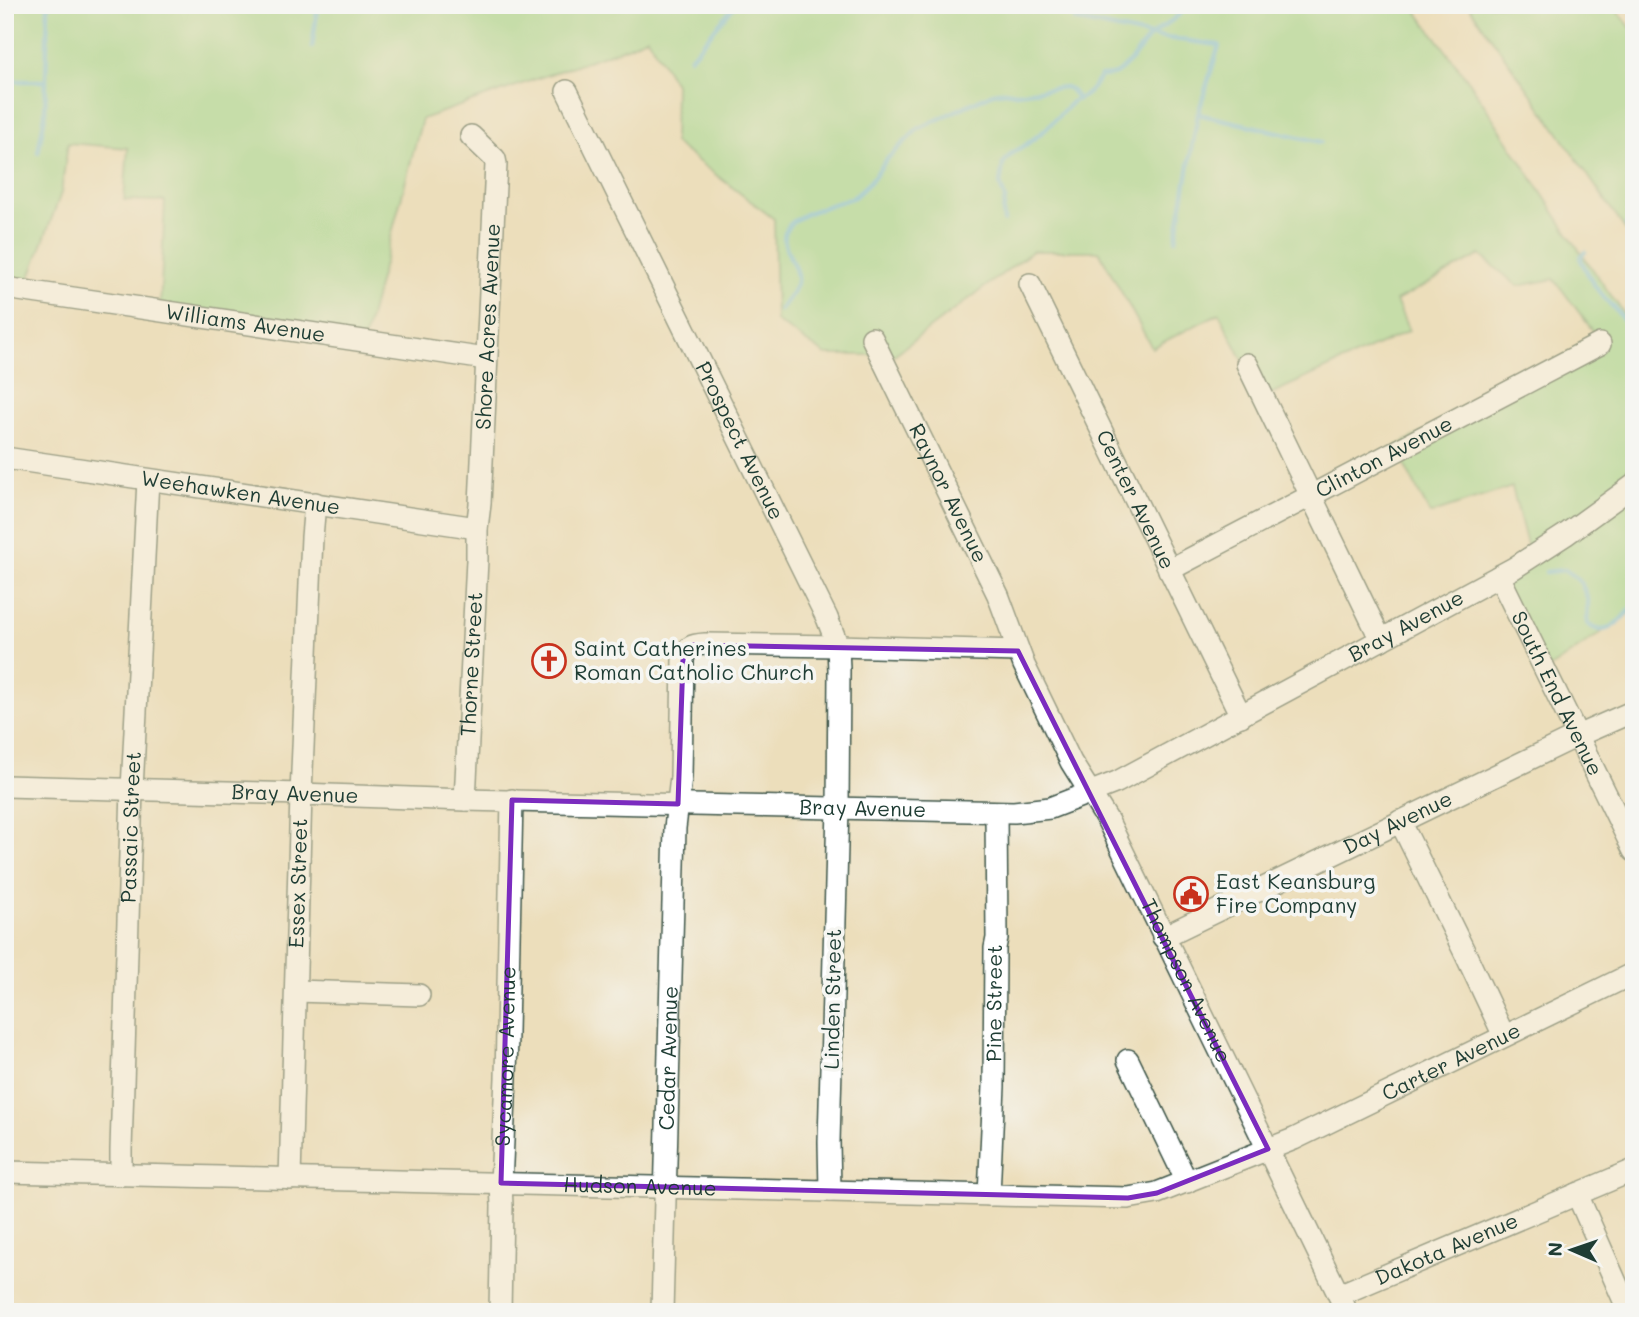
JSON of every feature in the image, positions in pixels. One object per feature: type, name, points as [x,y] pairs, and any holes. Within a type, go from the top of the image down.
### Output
[{"type":"street","name":"Prospect Avenue","points":[[567,91],[827,618],[838,646],[838,808]]},
{"type":"street","name":"Shore Acres Avenue","points":[[471,136],[495,159],[496,164],[477,528]]},
{"type":"street","name":"Center Avenue","points":[[1030,284],[1241,716]]},
{"type":"street","name":"Williams Avenue","points":[[5,288],[486,359]]},
{"type":"street","name":"Raynor Avenue","points":[[872,338],[998,595],[1018,651]]},
{"type":"street","name":"Clinton Avenue","points":[[1169,570],[1600,344]]},
{"type":"street","points":[[1247,365],[1381,640]]},
{"type":"street","name":"Weehawken Avenue","points":[[5,458],[477,528]]},
{"type":"street","name":"Passaic Street","points":[[121,1175],[132,789],[148,480]]},
{"type":"street","name":"Bray Avenue","points":[[5,786],[465,800],[1036,811],[1051,808],[1117,782],[1499,576],[1565,535],[1634,485]]},
{"type":"street","name":"Essex Street","points":[[290,1179],[301,794],[315,503]]},
{"type":"street","name":"Thorne Street","points":[[465,800],[477,528]]},
{"type":"street","name":"South End Avenue","points":[[1499,576],[1634,851]]},
{"type":"street","name":"Cedar Avenue","points":[[662,1312],[675,828],[681,777],[683,659],[692,645],[838,646]]},
{"type":"street","points":[[838,646],[1018,651]]},
{"type":"street","name":"Thompson Avenue","points":[[1018,651],[1071,762],[1108,821],[1343,1303]]},
{"type":"street","name":"Day Avenue","points":[[1163,937],[1577,736],[1634,711]]},
{"type":"street","name":"Sycamore Avenue","points":[[500,1312],[512,800]]},
{"type":"street","name":"Linden Street","points":[[830,1191],[838,808]]},
{"type":"street","name":"Pine Street","points":[[989,1195],[997,938],[996,811]]},
{"type":"street","points":[[1400,821],[1504,1036]]},
{"type":"street","name":"Carter Avenue","points":[[1268,1149],[1294,1139],[1634,973]]},
{"type":"street","points":[[296,991],[419,995]]},
{"type":"street","points":[[1128,1060],[1187,1182]]},
{"type":"street","name":"Hudson Avenue","points":[[5,1172],[1128,1198],[1187,1182],[1268,1149]]},
{"type":"street","name":"Dakota Avenue","points":[[1343,1303],[1634,1170]]},
{"type":"street","points":[[1577,1194],[1629,1312]]},
{"type":"highlighted area","points":[[692,645],[1018,651],[1268,1149],[1157,1193],[1128,1198],[501,1183],[512,800],[678,804],[683,659]]},
{"type":"green space","points":[[5,5],[1412,5],[1470,83],[1575,244],[1634,328],[1634,610],[1547,670],[1497,574],[1530,556],[1512,487],[1430,514],[1395,447],[1599,339],[1554,279],[1518,286],[1480,255],[1396,301],[1409,331],[1262,398],[1219,313],[1152,348],[1099,251],[1033,251],[894,355],[826,355],[776,321],[774,219],[674,143],[675,84],[647,37],[630,46],[422,119],[364,340],[160,310],[165,201],[124,200],[128,148],[68,143],[61,193],[29,280],[5,277]]},
{"type":"green space","points":[[1468,5],[1612,5],[1634,31],[1634,242],[1552,123]]},
{"type":"waterway","points":[[38,153],[45,115],[48,5]]},
{"type":"waterway","points":[[312,47],[318,5]]},
{"type":"waterway","points":[[690,58],[735,5]]},
{"type":"waterway","points":[[1093,5],[1075,20],[1151,36],[1219,45],[1198,114],[1176,239]]},
{"type":"waterway","points":[[780,310],[797,282],[797,274],[784,236],[793,222],[814,211],[854,197],[918,129],[993,93],[1065,87],[1078,99],[1083,97],[1101,76],[1113,75],[1122,69],[1151,36],[1189,5]]},
{"type":"waterway","points":[[5,81],[46,81]]},
{"type":"waterway","points":[[1004,221],[1005,199],[1000,184],[1003,164],[1013,152],[1045,130],[1078,99]]},
{"type":"waterway","points":[[1198,114],[1321,142]]},
{"type":"waterway","points":[[1626,225],[1634,220]]},
{"type":"waterway","points":[[1585,252],[1581,260],[1591,280],[1627,327],[1630,343],[1624,348]]},
{"type":"waterway","points":[[1546,572],[1565,570],[1581,583],[1588,599],[1587,623],[1594,628],[1607,629],[1634,606]]},
{"type":"place","name":"Saint Catherines Roman Catholic Church","points":[[549,661]]},
{"type":"place","name":"East Keansburg Fire Company","points":[[1191,894]]}]
